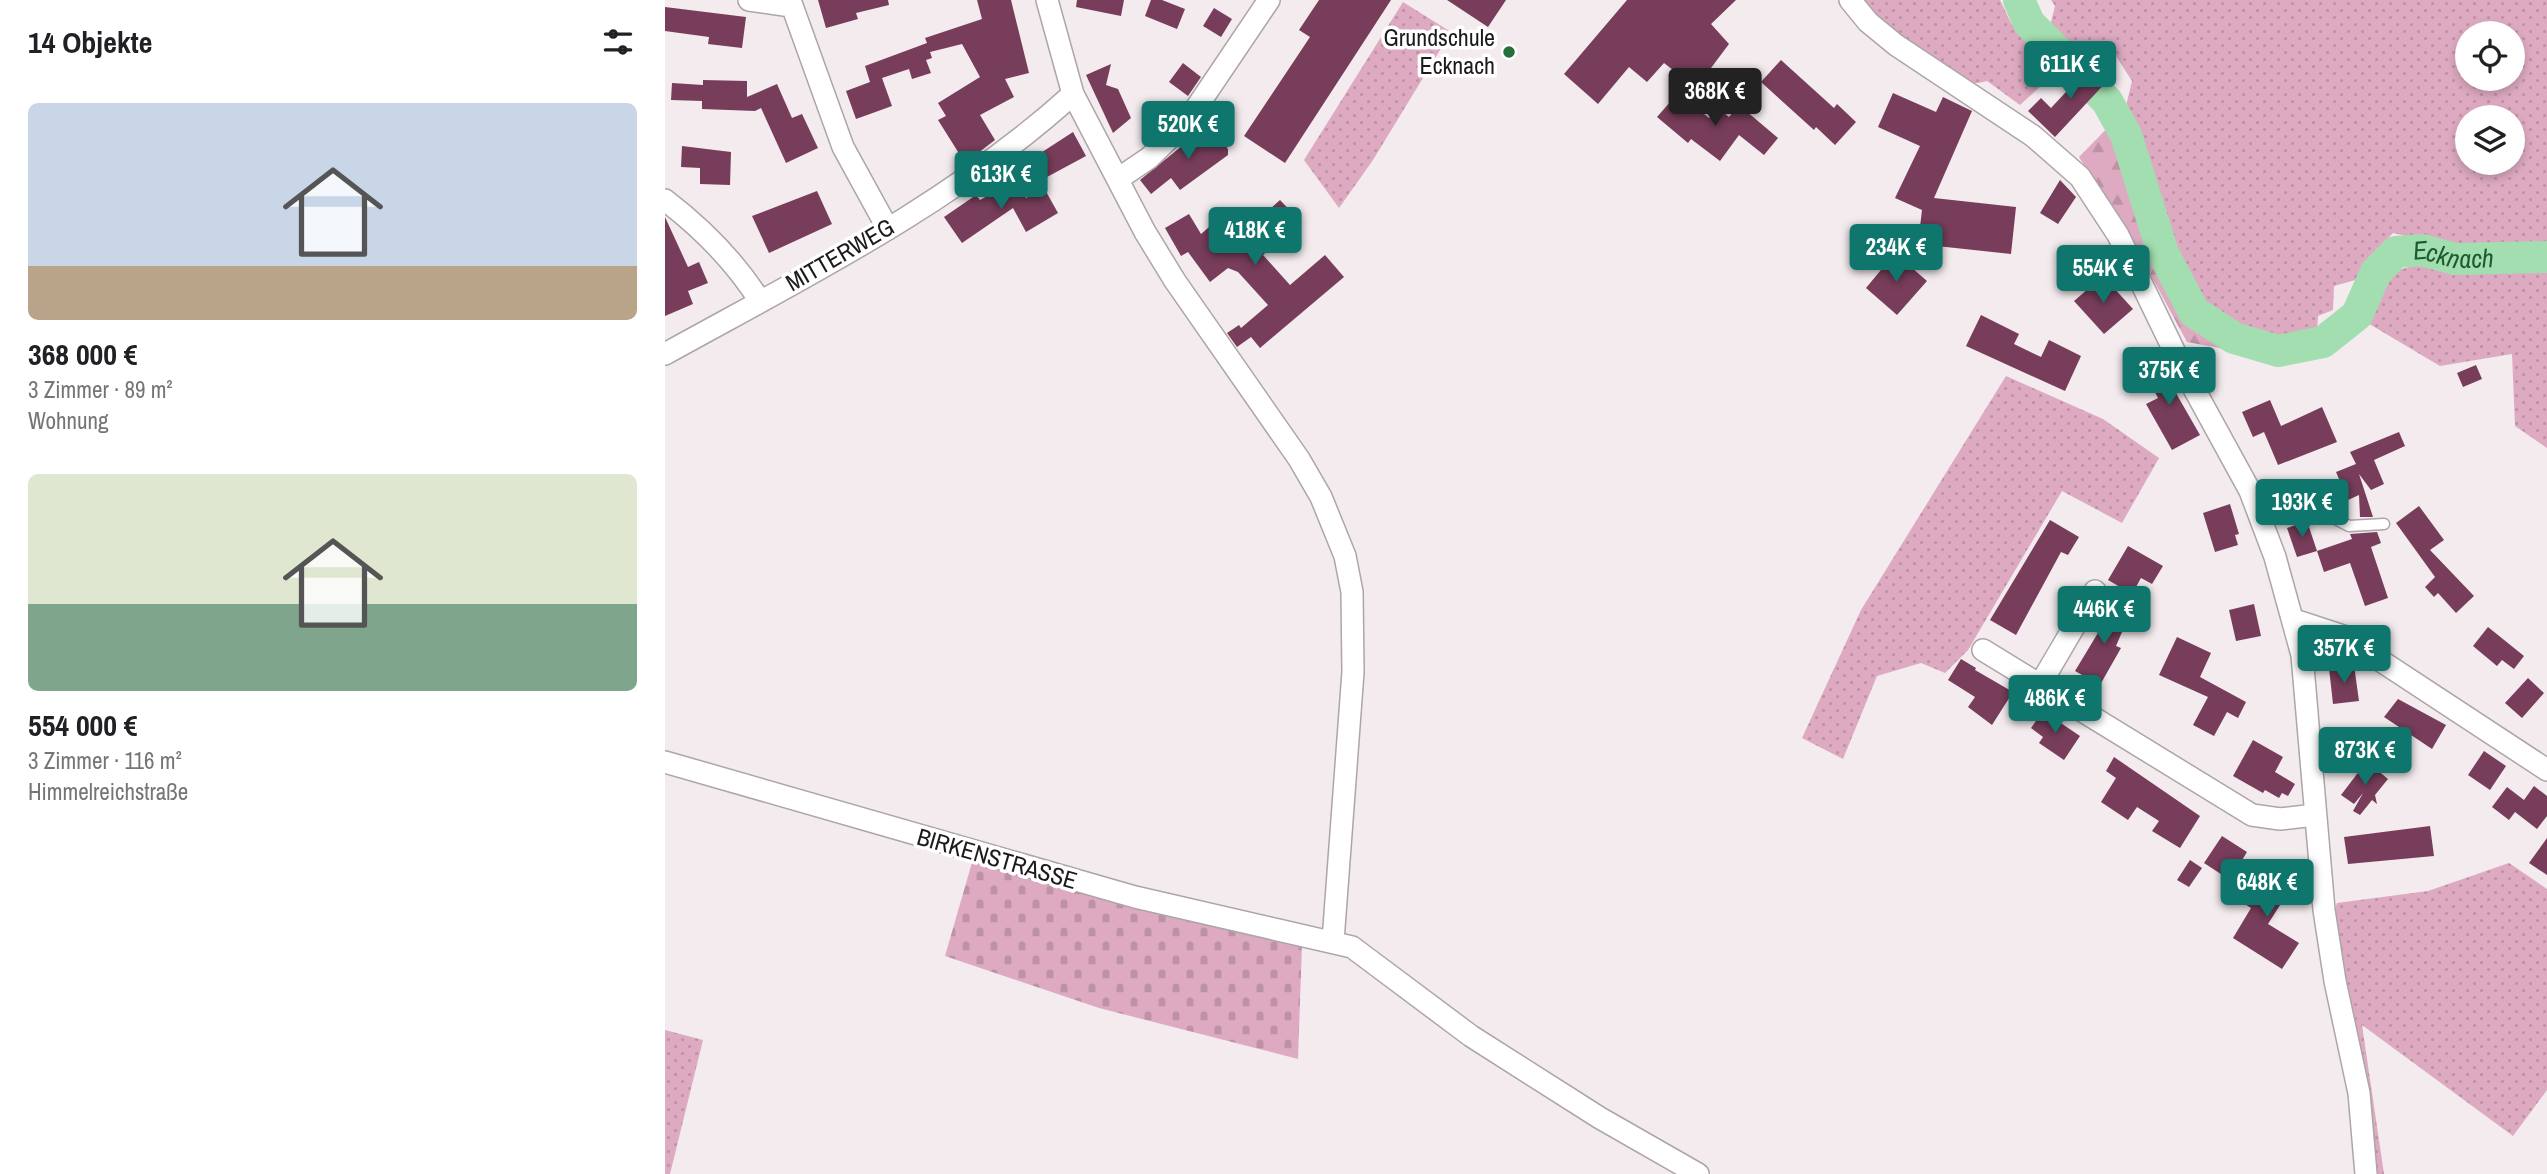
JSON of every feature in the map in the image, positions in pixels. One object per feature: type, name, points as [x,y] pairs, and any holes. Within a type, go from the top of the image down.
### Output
[{"type":"street","points":[[750,0],[790,3],[843,147],[866,194],[888,229]]},
{"type":"street","points":[[1047,0],[1073,94],[1118,179],[1175,281],[1261,400],[1321,497],[1345,556],[1352,592],[1351,722],[1335,886],[1333,941]]},
{"type":"street","points":[[1118,179],[1149,158],[1188,120],[1269,0]]},
{"type":"street","points":[[1850,0],[1868,22],[1896,45],[2033,136],[2080,177],[2118,235],[2148,302],[2251,491],[2294,620],[2307,703],[2315,815],[2335,981],[2359,1093],[2366,1174]]},
{"type":"street","name":"MITTERWEG","points":[[665,354],[888,229],[1006,152],[1073,94]]},
{"type":"street","points":[[665,200],[694,222],[722,249],[742,272],[760,301]]},
{"type":"street","points":[[2041,683],[2095,591]]},
{"type":"street","points":[[2294,620],[2343,636],[2547,770]]},
{"type":"street","points":[[1983,650],[2041,683],[2252,815],[2280,819],[2315,815]]},
{"type":"street","name":"BIRKENSTRASSE","points":[[665,762],[1135,897],[1352,947],[1471,1036],[1698,1174]]},
{"type":"lane","points":[[2251,491],[2273,495],[2324,513],[2349,526],[2384,524]]},
{"type":"green space","points":[[1863,0],[2000,0],[2011,23],[2055,73],[2020,105],[1987,81],[1971,83],[1947,71],[1898,33]]},
{"type":"green space","points":[[2051,0],[2547,0],[2547,247],[2450,246],[2393,233],[2365,263],[2359,279],[2334,286],[2333,310],[2318,316],[2317,332],[2266,338],[2203,309],[2175,255],[2125,110],[2132,81],[2114,53],[2087,58],[2050,26],[2055,6]]},
{"type":"green space","points":[[1403,2],[1451,32],[1373,160],[1339,208],[1304,160]]},
{"type":"green space","points":[[2125,110],[2175,255],[2203,308],[2266,338],[2317,332],[2305,361],[2279,359],[2187,342],[2134,244],[2079,157]]},
{"type":"green space","points":[[2427,264],[2459,271],[2547,268],[2547,448],[2515,426],[2512,354],[2440,366],[2366,322],[2385,281],[2400,270]]},
{"type":"green space","points":[[2006,376],[2103,419],[2159,458],[2122,523],[2062,491],[1968,650],[1945,673],[1921,663],[1877,676],[1843,759],[1802,738],[1861,610]]},
{"type":"green space","points":[[973,859],[1302,944],[1298,1059],[1099,1008],[945,956]]},
{"type":"green space","points":[[2509,863],[2547,889],[2547,1090],[2513,1136],[2362,1025],[2384,1174],[2376,1174],[2333,915],[2337,903],[2428,891]]},
{"type":"green space","points":[[665,1030],[703,1040],[670,1174],[665,1174]]},
{"type":"building","points":[[818,0],[888,0],[889,5],[856,13],[858,19],[826,28]]},
{"type":"building","points":[[977,0],[1011,0],[1029,73],[1005,79],[1014,97],[980,115],[995,140],[965,163],[938,120],[946,116],[938,103],[980,77],[962,44],[930,52],[932,58],[926,60],[931,73],[912,79],[909,69],[882,78],[892,106],[856,119],[846,91],[870,82],[865,66],[927,43],[925,38],[982,19]]},
{"type":"building","points":[[1077,0],[1124,0],[1121,16],[1076,7]]},
{"type":"building","points":[[1151,0],[1162,0],[1185,9],[1177,29],[1145,16]]},
{"type":"building","points":[[1319,0],[1391,0],[1285,163],[1244,136],[1310,37],[1299,30]]},
{"type":"building","points":[[1447,0],[1506,0],[1488,27]]},
{"type":"building","points":[[1627,0],[1736,0],[1711,24],[1729,44],[1696,88],[1664,63],[1647,82],[1629,67],[1598,104],[1564,74]]},
{"type":"building","points":[[665,7],[746,17],[742,48],[708,44],[709,37],[665,31]]},
{"type":"building","points":[[1214,8],[1232,19],[1221,37],[1203,26]]},
{"type":"building","points":[[1781,60],[1834,108],[1837,104],[1856,122],[1835,145],[1816,127],[1814,130],[1761,82]]},
{"type":"building","points":[[1183,63],[1201,77],[1188,96],[1169,82]]},
{"type":"building","points":[[2093,63],[2109,79],[2055,137],[2028,111],[2041,98],[2051,108]]},
{"type":"building","points":[[1111,64],[1106,85],[1118,89],[1131,118],[1113,133],[1086,75]]},
{"type":"building","points":[[703,80],[747,81],[747,97],[777,84],[792,118],[802,114],[818,148],[786,163],[761,108],[755,111],[702,109],[702,101],[671,100],[672,83],[703,85]]},
{"type":"building","points":[[1678,93],[1709,118],[1718,108],[1729,117],[1739,105],[1778,138],[1764,155],[1739,135],[1720,161],[1691,139],[1688,143],[1657,117]]},
{"type":"building","points":[[1893,93],[1936,112],[1943,97],[1972,111],[1934,198],[2016,207],[2011,254],[1918,244],[1922,210],[1895,198],[1920,146],[1878,127]]},
{"type":"building","points":[[1209,124],[1228,149],[1228,155],[1180,190],[1171,178],[1151,194],[1140,180]]},
{"type":"building","points":[[1073,132],[1086,156],[1047,177],[1036,156]]},
{"type":"building","points":[[682,146],[731,152],[730,185],[700,184],[700,168],[681,167]]},
{"type":"building","points":[[1016,180],[1026,198],[1044,188],[1058,213],[1026,232],[1013,208],[962,243],[944,217],[976,195],[980,200]]},
{"type":"building","points":[[2060,180],[2076,197],[2058,224],[2040,213]]},
{"type":"building","points":[[817,191],[832,224],[769,253],[752,216]]},
{"type":"building","points":[[1280,200],[1300,221],[1263,255],[1290,285],[1325,255],[1344,277],[1260,348],[1251,337],[1237,347],[1227,333],[1239,325],[1241,328],[1268,305],[1238,272],[1228,268],[1210,282],[1188,252],[1181,256],[1165,228],[1189,214],[1201,234],[1230,209],[1242,229],[1247,226],[1249,228]]},
{"type":"building","points":[[665,217],[688,267],[699,262],[708,283],[688,291],[693,304],[665,316]]},
{"type":"building","points":[[1895,253],[1927,281],[1897,315],[1866,288]]},
{"type":"building","points":[[2103,276],[2133,309],[2104,334],[2074,301]]},
{"type":"building","points":[[1981,315],[2019,334],[2014,344],[2041,357],[2049,340],[2081,356],[2065,391],[1966,346]]},
{"type":"building","points":[[2162,357],[2174,379],[2169,381],[2200,435],[2172,450],[2146,404],[2158,398],[2142,367]]},
{"type":"building","points":[[2476,365],[2482,379],[2463,387],[2457,373]]},
{"type":"building","points":[[2270,400],[2281,426],[2322,407],[2337,442],[2278,465],[2264,432],[2253,437],[2242,412]]},
{"type":"building","points":[[2399,432],[2405,446],[2374,460],[2384,484],[2371,490],[2359,474],[2373,517],[2360,517],[2359,495],[2348,500],[2336,472],[2356,464],[2350,452]]},
{"type":"building","points":[[2230,504],[2239,534],[2235,535],[2238,545],[2215,552],[2203,513]]},
{"type":"building","points":[[2419,506],[2444,540],[2430,550],[2474,596],[2456,613],[2438,593],[2434,597],[2425,587],[2435,577],[2396,523]]},
{"type":"building","points":[[2050,520],[2079,537],[2068,555],[2061,552],[2016,635],[1990,620]]},
{"type":"building","points":[[2307,521],[2317,551],[2297,557],[2287,528]]},
{"type":"building","points":[[2377,532],[2381,543],[2371,547],[2388,598],[2365,606],[2350,563],[2324,572],[2317,551],[2352,539],[2350,534]]},
{"type":"building","points":[[2128,546],[2163,566],[2152,584],[2141,578],[2132,594],[2108,580]]},
{"type":"building","points":[[2116,603],[2131,611],[2116,646],[2121,648],[2100,685],[2075,671]]},
{"type":"building","points":[[2254,604],[2261,636],[2236,641],[2229,610]]},
{"type":"building","points":[[2488,627],[2524,656],[2514,669],[2502,660],[2497,666],[2473,646]]},
{"type":"building","points":[[2177,637],[2211,653],[2200,677],[2246,702],[2238,718],[2227,712],[2214,736],[2193,725],[2208,697],[2159,675]]},
{"type":"building","points":[[1961,659],[2013,692],[1992,725],[1968,707],[1975,697],[1948,680]]},
{"type":"building","points":[[2354,665],[2359,701],[2333,704],[2329,668]]},
{"type":"building","points":[[2528,678],[2544,693],[2522,718],[2505,703]]},
{"type":"building","points":[[2398,699],[2446,725],[2432,749],[2384,717]]},
{"type":"building","points":[[2043,711],[2080,736],[2064,760],[2039,743],[2043,737],[2031,728]]},
{"type":"building","points":[[2253,740],[2283,757],[2275,772],[2295,784],[2288,796],[2282,793],[2279,798],[2265,790],[2263,793],[2233,776]]},
{"type":"building","points":[[2484,751],[2506,766],[2490,790],[2468,775]]},
{"type":"building","points":[[2114,757],[2200,816],[2180,848],[2152,831],[2159,821],[2137,807],[2128,820],[2101,802],[2116,778],[2106,771]]},
{"type":"building","points":[[2370,757],[2372,775],[2376,769],[2388,779],[2375,795],[2377,804],[2372,800],[2360,815],[2353,811],[2363,793],[2354,804],[2341,795]]},
{"type":"building","points":[[2534,786],[2547,796],[2547,816],[2537,829],[2515,812],[2509,820],[2492,807],[2507,787],[2524,800]]},
{"type":"building","points":[[2430,826],[2434,856],[2348,864],[2344,837]]},
{"type":"building","points":[[2222,836],[2247,852],[2230,880],[2204,863]]},
{"type":"building","points":[[2547,838],[2547,875],[2529,863]]},
{"type":"building","points":[[2190,860],[2202,868],[2189,887],[2177,880]]},
{"type":"building","points":[[2275,866],[2296,880],[2268,924],[2299,943],[2282,969],[2233,938],[2251,908],[2237,899],[2246,884],[2259,892]]},
{"type":"waterway","name":"Ecknach","points":[[2019,0],[2029,23],[2107,101],[2126,135],[2163,253],[2194,312],[2234,338],[2278,351],[2323,342],[2357,315],[2376,272],[2396,252],[2422,250],[2455,259],[2547,257]]},
{"type":"place","name":"Grundschule Ecknach","points":[[1509,52]]}]
